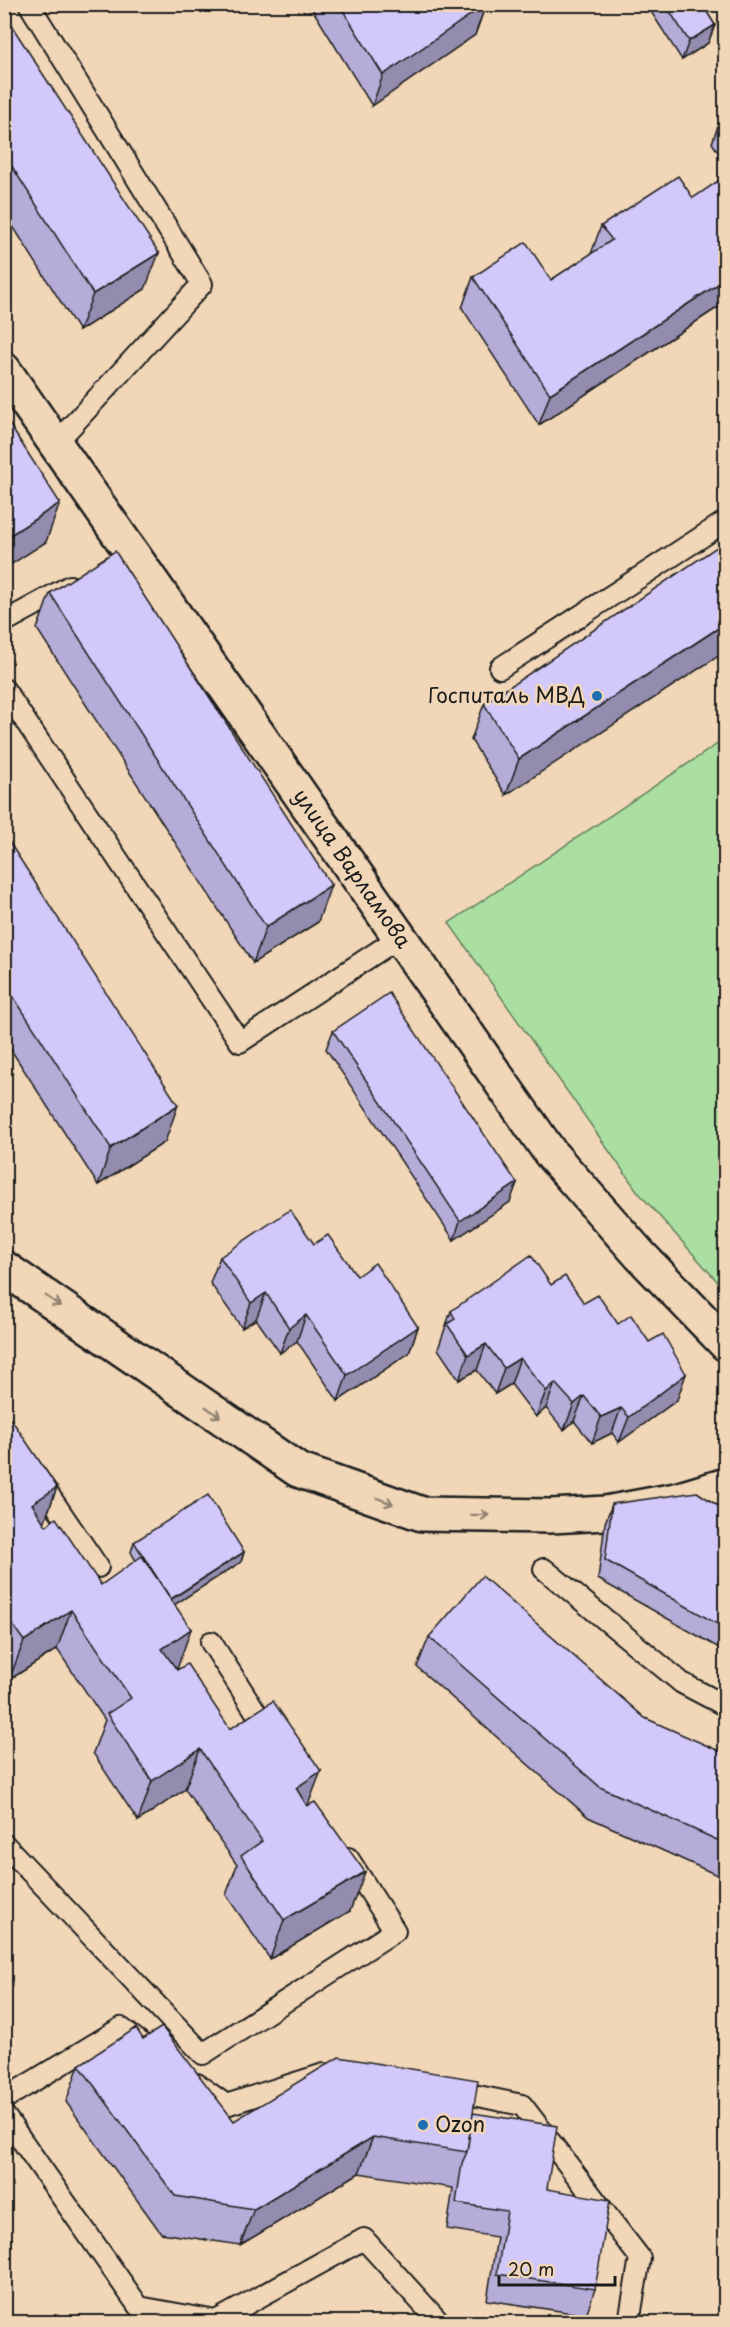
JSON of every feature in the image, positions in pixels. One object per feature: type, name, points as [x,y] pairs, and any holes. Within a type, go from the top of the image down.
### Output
[{"type":"street","name":"улица Варламова","points":[[4,370],[56,444],[121,557],[400,937],[551,1154],[640,1255],[726,1344]]},
{"type":"street","points":[[4,1268],[298,1470],[422,1514],[551,1516],[606,1513],[676,1500],[726,1485]]},
{"type":"lane","points":[[29,4],[202,284],[56,444]]},
{"type":"lane","points":[[500,668],[726,520]]},
{"type":"lane","points":[[4,622],[82,579]]},
{"type":"lane","points":[[4,689],[240,1042],[400,937]]},
{"type":"lane","points":[[4,1445],[25,1460],[98,1568]]},
{"type":"lane","points":[[544,1569],[682,1683],[726,1706]]},
{"type":"lane","points":[[211,1642],[281,1752]]},
{"type":"lane","points":[[4,1844],[203,2054],[395,1931],[338,1841]]},
{"type":"lane","points":[[4,2099],[121,2028],[226,2105],[341,2068]]},
{"type":"lane","points":[[432,2086],[522,2105],[640,2258],[629,2322]]},
{"type":"lane","points":[[4,2115],[139,2307],[216,2321],[364,2239],[439,2322]]},
{"type":"green space","points":[[725,739],[725,1290],[638,1192],[449,923]]},
{"type":"building","points":[[339,4],[486,4],[383,75]]},
{"type":"building","points":[[665,4],[702,4],[715,25],[689,41]]},
{"type":"building","points":[[4,14],[159,253],[93,294],[4,154]]},
{"type":"building","points":[[678,176],[693,198],[726,176],[726,279],[550,394],[473,277],[526,242],[551,280],[612,240],[601,226]]},
{"type":"building","points":[[4,416],[60,503],[4,539]]},
{"type":"building","name":"Госпиталь МВД","points":[[726,541],[726,623],[519,759],[484,704]]},
{"type":"building","points":[[115,551],[331,885],[266,927],[50,593]]},
{"type":"building","points":[[4,834],[178,1105],[111,1148],[4,982]]},
{"type":"building","points":[[389,993],[517,1183],[460,1221],[333,1031]]},
{"type":"building","points":[[290,1210],[314,1244],[328,1235],[357,1276],[375,1263],[418,1327],[347,1375],[306,1315],[289,1328],[266,1293],[251,1303],[220,1257]]},
{"type":"building","points":[[531,1255],[551,1285],[565,1276],[584,1303],[598,1295],[618,1324],[631,1315],[649,1342],[663,1334],[686,1374],[629,1417],[621,1408],[601,1417],[584,1396],[574,1404],[555,1383],[546,1391],[520,1358],[504,1368],[486,1344],[468,1355],[447,1324],[455,1319],[451,1311]]},
{"type":"building","points":[[11,1419],[57,1487],[32,1504],[46,1526],[56,1518],[101,1585],[142,1556],[191,1629],[162,1649],[177,1670],[187,1664],[230,1729],[273,1701],[321,1771],[296,1788],[307,1806],[315,1802],[365,1872],[284,1920],[241,1856],[262,1841],[200,1749],[152,1781],[107,1714],[131,1698],[71,1610],[24,1641],[4,1613],[4,1423]]},
{"type":"building","points":[[697,1492],[726,1511],[726,1629],[605,1560],[612,1504]]},
{"type":"building","points":[[208,1495],[244,1552],[171,1599],[134,1542]]},
{"type":"building","points":[[482,1576],[645,1718],[726,1754],[726,1844],[600,1787],[429,1637]]},
{"type":"building","points":[[162,2027],[234,2121],[339,2057],[478,2080],[467,2152],[373,2137],[254,2209],[175,2196],[79,2065],[136,2028],[143,2039]]},
{"type":"building","points":[[473,2113],[557,2126],[547,2189],[610,2200],[595,2289],[497,2274],[507,2211],[456,2203]]},
{"type":"place","name":"Госпиталь МВД","points":[[597,696]]},
{"type":"place","name":"Ozon","points":[[423,2125]]}]
